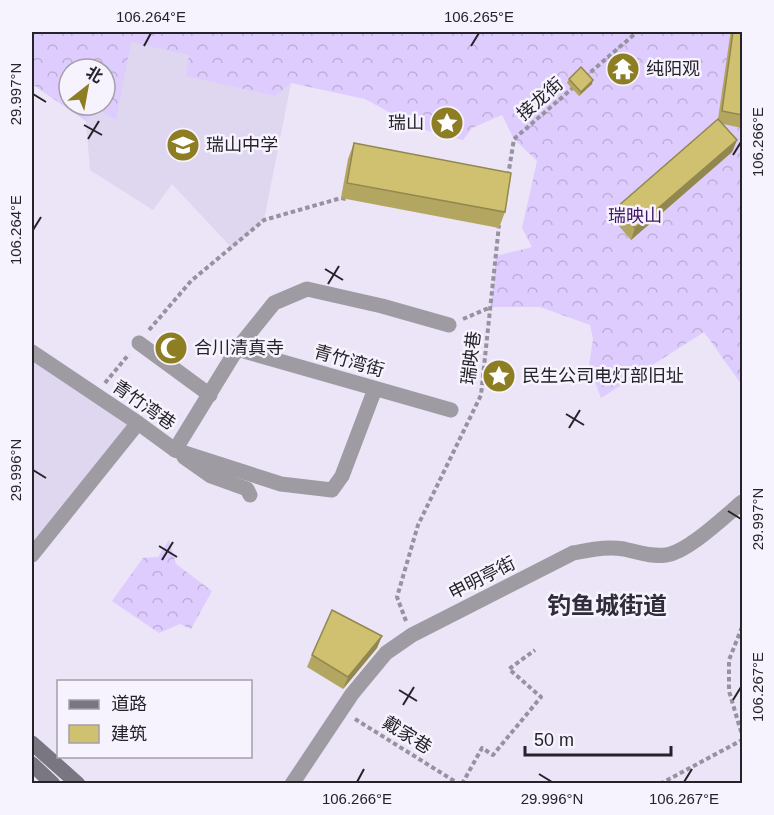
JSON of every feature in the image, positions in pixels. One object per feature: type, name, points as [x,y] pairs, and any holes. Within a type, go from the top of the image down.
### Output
[{"type":"main road","points":[[32,743],[78,783]]},
{"type":"main road","points":[[32,765],[53,783]]},
{"type":"street","name":"青竹湾巷","points":[[32,352],[175,450],[237,349],[274,303],[307,289],[382,306],[449,325]]},
{"type":"street","points":[[139,343],[210,395]]},
{"type":"street","name":"青竹湾街","points":[[237,349],[451,410]]},
{"type":"street","points":[[175,450],[281,484],[332,490],[342,476],[375,389]]},
{"type":"street","points":[[32,555],[138,423]]},
{"type":"street","points":[[175,450],[211,476],[247,489],[250,495]]},
{"type":"street","name":"申明亭街","points":[[292,783],[341,710],[386,653],[412,635],[573,554],[602,548],[623,549],[646,555],[665,555],[681,551],[742,502]]},
{"type":"path","name":"接龙街","points":[[585,78],[637,32]]},
{"type":"path","name":"接龙街","points":[[507,179],[514,139],[576,85]]},
{"type":"path","points":[[175,298],[191,281],[264,220],[341,198],[353,201]]},
{"type":"path","name":"瑞映巷","points":[[412,635],[397,597],[418,525],[481,395],[501,219]]},
{"type":"path","points":[[488,226],[499,228]]},
{"type":"path","points":[[449,325],[491,307]]},
{"type":"path","points":[[742,627],[729,660],[729,691],[742,735]]},
{"type":"path","points":[[460,783],[482,748],[493,755],[541,697],[509,669],[535,650]]},
{"type":"path","name":"戴家巷","points":[[341,710],[460,783]]},
{"type":"path","points":[[660,783],[742,740]]},
{"type":"shaded area","name":"瑞山中学","points":[[32,32],[301,32],[264,220],[232,248],[172,184],[153,210],[90,170],[86,121],[80,117],[117,117],[117,57],[57,57],[57,101],[33,85]]},
{"type":"shaded area","points":[[32,352],[138,423],[32,555]]},
{"type":"green space","name":"瑞映山","points":[[32,32],[742,32],[742,385],[704,332],[601,398],[589,366],[593,339],[590,325],[540,307],[491,307],[496,256],[532,247],[522,228],[537,161],[514,139],[502,115],[472,128],[463,140],[418,128],[365,99],[291,83],[275,96],[186,76],[189,55],[131,42],[117,115],[117,57],[57,57],[57,101],[32,84]]},
{"type":"green space","points":[[169,540],[176,564],[212,591],[191,629],[180,624],[159,633],[112,601],[143,558],[158,557]]},
{"type":"building","points":[[733,32],[742,32],[742,115],[722,111]]},
{"type":"building","points":[[581,67],[593,80],[581,92],[569,79]]},
{"type":"building","points":[[718,119],[737,140],[635,228],[617,207]]},
{"type":"building","points":[[354,143],[511,173],[505,212],[347,183]]},
{"type":"building","points":[[332,610],[382,636],[348,677],[312,655]]},
{"type":"place","name":"纯阳观","points":[[623,69]]},
{"type":"place","name":"瑞山","points":[[447,123]]},
{"type":"place","name":"瑞山中学","points":[[183,145]]},
{"type":"place","name":"合川清真寺","points":[[171,348]]},
{"type":"place","name":"民生公司电灯部旧址","points":[[499,376]]},
{"type":"district","name":"钓鱼城街道","points":[[607,606]]}]
